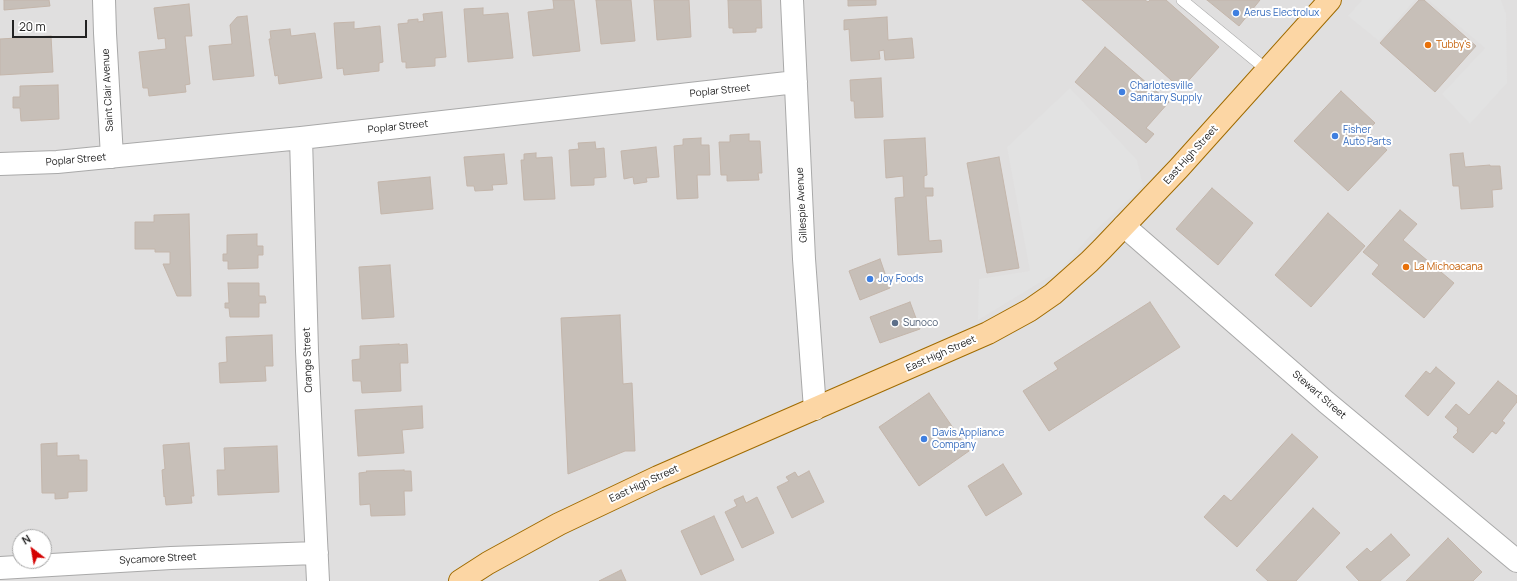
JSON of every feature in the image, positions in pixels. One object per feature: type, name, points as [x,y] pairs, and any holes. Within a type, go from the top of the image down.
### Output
[{"type":"main road","name":"East High Street","points":[[460,581],[488,563],[559,524],[658,477],[988,333],[1030,310],[1053,294],[1089,262],[1124,226],[1179,168],[1330,0]]},
{"type":"street","name":"Saint Clair Avenue","points":[[104,0],[112,157]]},
{"type":"street","name":"Gillespie Avenue","points":[[792,0],[804,259],[815,409]]},
{"type":"street","name":"Poplar Street","points":[[0,164],[57,162],[301,138],[796,82]]},
{"type":"street","name":"Orange Street","points":[[301,138],[318,581]]},
{"type":"street","name":"Stewart Street","points":[[1124,226],[1332,407],[1517,561]]},
{"type":"street","name":"Sycamore Street","points":[[0,568],[171,558],[317,553]]},
{"type":"lane","points":[[1182,0],[1267,70]]},
{"type":"shaded area","points":[[0,0],[1517,0],[1517,581],[0,581]]},
{"type":"shaded area","points":[[1362,0],[1415,0],[1379,41],[1348,16]]},
{"type":"shaded area","points":[[1428,0],[1501,0],[1506,14],[1507,83],[1470,124],[1442,94],[1485,48]]},
{"type":"shaded area","points":[[1070,88],[1137,160],[1143,186],[1089,237],[1062,269],[978,320],[979,279],[1030,271],[1007,147]]},
{"type":"building","points":[[4,0],[49,0],[50,6],[4,10]]},
{"type":"building","points":[[553,0],[574,0],[580,51],[533,56],[528,12],[554,9]]},
{"type":"building","points":[[596,0],[631,0],[635,41],[601,44]]},
{"type":"building","points":[[654,0],[689,0],[691,37],[657,40]]},
{"type":"building","points":[[728,0],[761,0],[762,28],[756,28],[756,32],[733,33],[733,28],[729,28]]},
{"type":"building","points":[[848,0],[876,0],[876,5],[848,6]]},
{"type":"building","points":[[1082,0],[1145,0],[1148,2],[1150,0],[1166,0],[1219,47],[1181,89]]},
{"type":"building","name":"Aerus Electrolux","points":[[1207,0],[1260,0],[1239,26]]},
{"type":"building","name":"Tubby's","points":[[1419,0],[1424,0],[1476,46],[1435,92],[1380,43]]},
{"type":"building","points":[[189,4],[192,36],[185,36],[190,84],[185,85],[186,92],[149,96],[148,88],[143,88],[139,52],[166,49],[165,38],[158,39],[154,8]]},
{"type":"building","points":[[483,8],[483,15],[508,13],[513,58],[468,62],[464,9]]},
{"type":"building","points":[[442,12],[446,57],[435,58],[435,66],[406,68],[406,62],[402,62],[398,24],[408,23],[408,20],[418,19],[418,22],[424,21],[423,14]]},
{"type":"building","points":[[247,16],[254,76],[213,80],[209,46],[232,44],[230,25],[237,17]]},
{"type":"building","points":[[887,17],[888,40],[912,38],[914,58],[885,60],[884,50],[879,51],[880,59],[851,61],[849,29],[844,30],[844,20]]},
{"type":"building","points":[[354,22],[354,29],[380,26],[383,62],[379,63],[379,71],[344,75],[343,68],[337,69],[334,23]]},
{"type":"building","points":[[290,29],[291,36],[315,33],[322,78],[279,84],[278,75],[275,76],[269,39],[271,39],[270,31]]},
{"type":"building","points":[[51,36],[53,72],[0,75],[0,39]]},
{"type":"building","name":"Charlotesville Sanitary Supply","points":[[1105,47],[1169,102],[1146,128],[1154,134],[1146,143],[1075,82]]},
{"type":"building","points":[[881,78],[883,117],[855,118],[854,101],[851,101],[850,80]]},
{"type":"building","points":[[58,85],[59,119],[21,121],[20,108],[13,108],[13,97],[20,97],[20,86]]},
{"type":"building","name":"Fisher Auto Parts","points":[[1341,91],[1375,123],[1367,131],[1387,150],[1348,191],[1294,141]]},
{"type":"building","points":[[749,134],[749,141],[760,141],[762,173],[758,173],[759,180],[727,181],[727,175],[721,175],[719,142],[730,142],[730,135]]},
{"type":"building","points":[[701,138],[701,145],[709,145],[710,175],[697,175],[698,198],[677,199],[674,146],[683,145],[683,139]]},
{"type":"building","points":[[925,138],[927,175],[924,176],[924,188],[933,188],[933,196],[926,196],[929,241],[941,240],[942,252],[898,255],[895,198],[904,197],[903,176],[886,178],[884,140]]},
{"type":"building","points":[[595,142],[596,149],[604,148],[606,177],[594,178],[594,185],[571,186],[569,150],[579,149],[578,143]]},
{"type":"building","points":[[656,147],[659,177],[646,178],[647,182],[634,184],[633,177],[624,179],[621,151]]},
{"type":"building","points":[[536,153],[536,158],[552,157],[555,199],[524,200],[521,160],[524,160],[524,154]]},
{"type":"building","points":[[1463,153],[1465,167],[1490,165],[1500,166],[1502,189],[1492,190],[1493,207],[1461,209],[1459,186],[1453,186],[1450,154]]},
{"type":"building","points":[[504,154],[507,184],[492,185],[493,190],[475,191],[474,186],[467,186],[464,157]]},
{"type":"building","points":[[999,157],[1019,268],[987,273],[967,163]]},
{"type":"building","points":[[430,177],[433,209],[381,214],[378,182]]},
{"type":"building","points":[[1212,188],[1253,223],[1218,265],[1176,229]]},
{"type":"building","points":[[1400,210],[1417,224],[1403,240],[1454,283],[1424,318],[1372,274],[1379,265],[1363,252]]},
{"type":"building","points":[[1328,213],[1365,246],[1311,307],[1275,275]]},
{"type":"building","points":[[189,214],[191,296],[177,296],[163,264],[170,264],[170,252],[155,252],[155,249],[135,249],[135,222],[154,222],[154,215]]},
{"type":"building","points":[[257,234],[257,246],[263,246],[263,255],[258,255],[258,268],[228,269],[228,261],[223,261],[223,254],[227,254],[227,235]]},
{"type":"building","name":"Joy Foods","points":[[880,259],[890,288],[860,300],[849,271]]},
{"type":"building","points":[[390,265],[394,317],[362,319],[359,267]]},
{"type":"building","points":[[228,283],[259,283],[259,296],[265,296],[266,303],[259,303],[259,317],[230,317],[229,308],[225,308],[225,303],[229,303]]},
{"type":"building","name":"Sunoco","points":[[910,302],[920,329],[880,343],[870,317]]},
{"type":"building","points":[[1150,302],[1180,347],[1049,431],[1023,391],[1058,369],[1054,363]]},
{"type":"building","points":[[620,315],[623,384],[632,383],[635,451],[625,451],[568,474],[561,318]]},
{"type":"building","points":[[272,335],[273,366],[265,366],[266,381],[220,383],[219,363],[227,362],[226,337]]},
{"type":"building","points":[[407,344],[408,363],[400,363],[401,391],[362,393],[361,381],[353,381],[352,360],[360,359],[360,346]]},
{"type":"building","points":[[1436,367],[1455,383],[1428,416],[1405,396],[1426,371],[1430,374]]},
{"type":"building","points":[[1498,381],[1517,396],[1517,402],[1502,421],[1505,423],[1496,434],[1492,431],[1473,453],[1453,437],[1458,432],[1458,428],[1445,417],[1456,404],[1469,415]]},
{"type":"building","name":"Davis Appliance Company","points":[[929,393],[969,451],[919,486],[879,427]]},
{"type":"building","points":[[422,406],[423,428],[402,430],[404,453],[358,456],[355,410]]},
{"type":"building","points":[[1292,434],[1318,457],[1237,547],[1204,517],[1224,495],[1231,501]]},
{"type":"building","points":[[57,443],[57,456],[79,455],[79,460],[87,460],[87,491],[68,492],[68,498],[55,499],[55,493],[42,493],[41,444]]},
{"type":"building","points":[[189,443],[194,496],[191,496],[192,503],[166,505],[162,470],[165,469],[163,445]]},
{"type":"building","points":[[277,446],[279,492],[218,495],[217,470],[225,470],[224,448]]},
{"type":"building","points":[[1003,464],[1022,494],[986,516],[968,486]]},
{"type":"building","points":[[366,471],[411,471],[412,491],[404,491],[405,515],[371,516],[370,504],[360,505],[359,473],[367,472]]},
{"type":"building","points":[[809,471],[824,502],[792,518],[777,487],[789,481],[786,477],[795,472],[798,477]]},
{"type":"building","points":[[743,496],[746,503],[757,497],[774,533],[742,548],[725,512],[737,506],[734,500]]},
{"type":"building","points":[[1313,508],[1340,533],[1296,581],[1268,581],[1256,570]]},
{"type":"building","points":[[714,516],[734,560],[701,575],[681,531]]},
{"type":"building","points":[[1391,534],[1410,555],[1380,581],[1359,581],[1346,567],[1367,548],[1371,552]]},
{"type":"building","points":[[1448,538],[1482,572],[1473,581],[1406,581]]},
{"type":"building","points":[[621,570],[626,581],[599,581]]},
{"type":"place","name":"Aerus Electrolux","points":[[1236,13]]},
{"type":"place","name":"Tubby's","points":[[1428,45]]},
{"type":"place","name":"Charlotesville Sanitary Supply","points":[[1122,92]]},
{"type":"place","name":"Fisher Auto Parts","points":[[1335,136]]},
{"type":"place","name":"La Michoacana","points":[[1406,267]]},
{"type":"place","name":"Joy Foods","points":[[870,279]]},
{"type":"place","name":"Sunoco","points":[[895,323]]},
{"type":"place","name":"Davis Appliance Company","points":[[924,439]]}]
